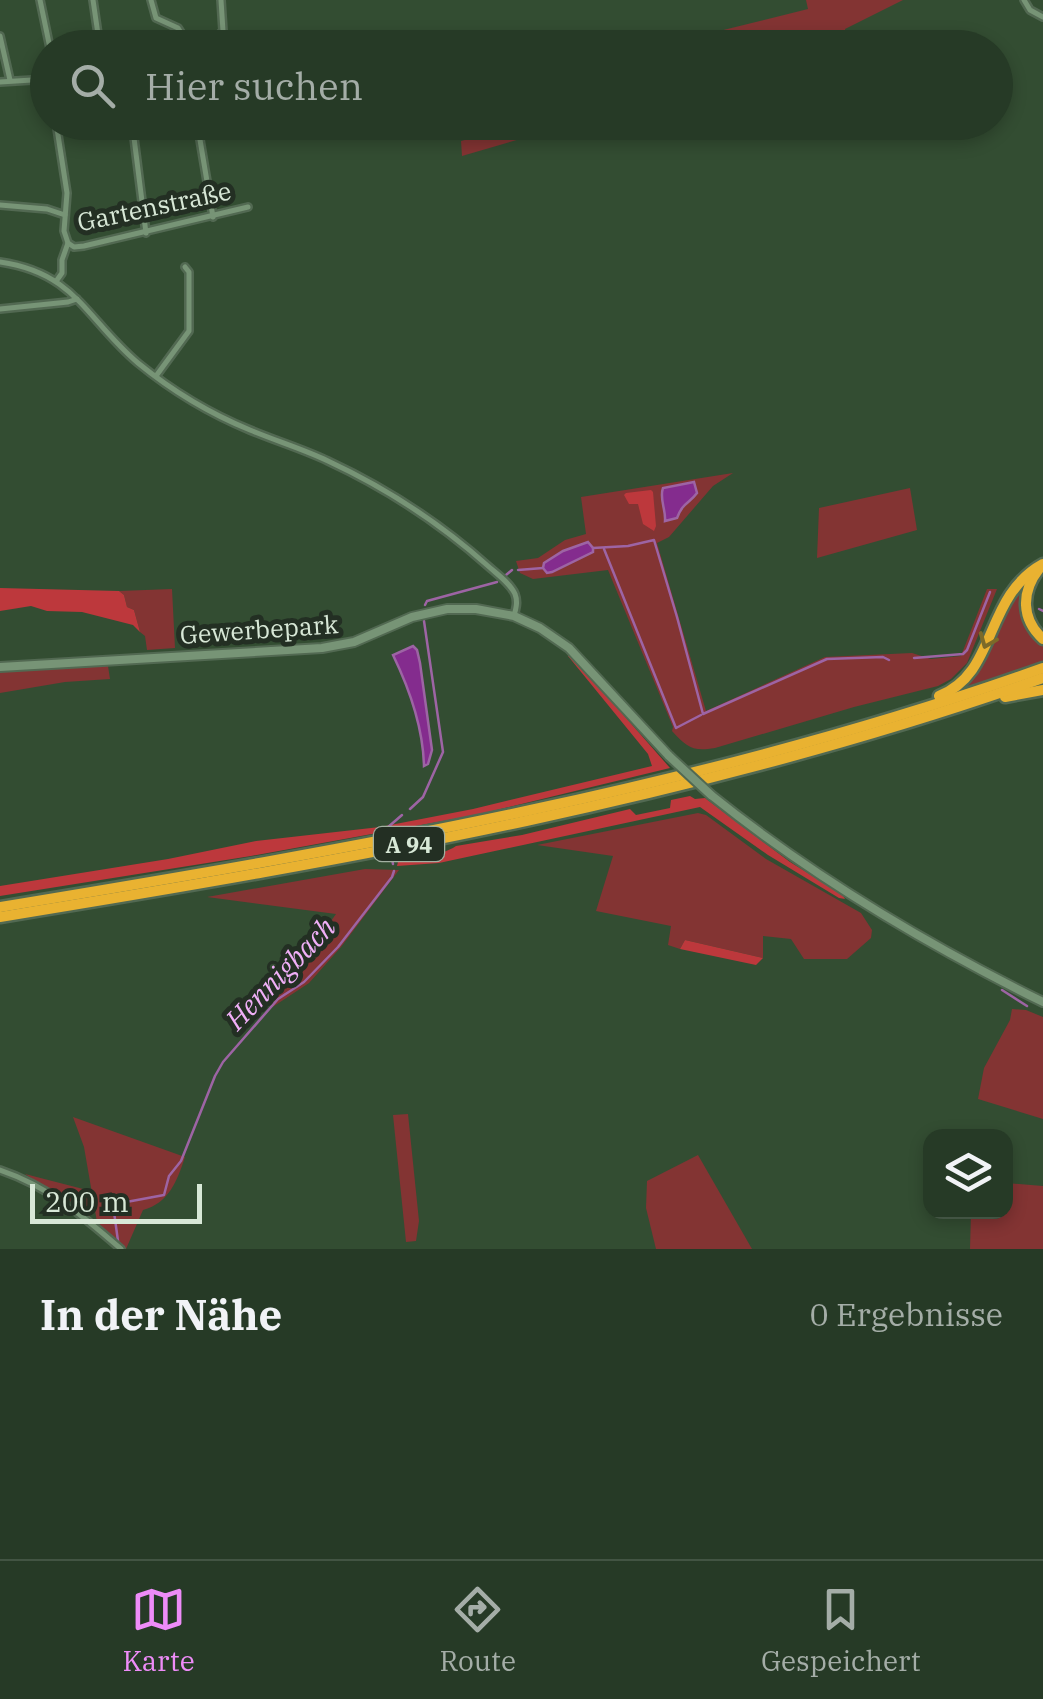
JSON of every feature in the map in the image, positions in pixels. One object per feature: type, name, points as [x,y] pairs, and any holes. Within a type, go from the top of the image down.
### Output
[{"type":"highway","points":[[1043,565],[1030,584],[1026,610],[1032,627],[1043,639]]},
{"type":"highway","points":[[915,710],[969,675],[980,659],[1003,604],[1019,581],[1043,565]]},
{"type":"highway","name":"A 94","points":[[0,907],[342,848],[558,803],[720,764],[915,710],[1043,668]]},
{"type":"highway","name":"A 94","points":[[0,917],[292,866],[575,809],[764,763],[1043,678]]},
{"type":"highway","points":[[970,703],[1043,690]]},
{"type":"street","points":[[40,0],[46,30]]},
{"type":"street","points":[[93,0],[97,30]]},
{"type":"street","points":[[151,0],[156,18],[179,30]]},
{"type":"street","points":[[221,0],[223,30]]},
{"type":"street","points":[[1024,0],[1030,10],[1043,17]]},
{"type":"street","points":[[0,36],[10,80]]},
{"type":"street","points":[[0,82],[30,79]]},
{"type":"street","points":[[57,280],[68,242],[64,231],[67,192],[59,140]]},
{"type":"street","points":[[134,140],[146,233]]},
{"type":"street","points":[[200,140],[213,217]]},
{"type":"street","points":[[0,205],[46,209],[65,215]]},
{"type":"street","name":"Gartenstraße","points":[[68,242],[78,248],[248,207]]},
{"type":"street","points":[[0,262],[57,280],[127,353],[220,416],[348,471],[428,519],[511,587],[517,599],[514,616],[569,648],[669,756],[711,795],[798,860],[896,922],[1043,1002]]},
{"type":"street","points":[[156,376],[190,327],[189,269],[185,267]]},
{"type":"street","points":[[0,309],[77,299]]},
{"type":"street","name":"Gewerbepark","points":[[0,667],[322,648],[354,642],[412,618],[447,609],[476,609],[514,616]]},
{"type":"street","points":[[0,1170],[56,1196],[121,1249]]},
{"type":"shaded area","points":[[806,0],[903,0],[845,30],[723,30],[808,9]]},
{"type":"shaded area","points":[[465,140],[517,140],[462,156],[461,141]]},
{"type":"shaded area","points":[[733,473],[713,486],[669,537],[657,543],[706,711],[825,657],[912,653],[931,659],[961,656],[987,589],[997,589],[967,663],[938,686],[715,748],[695,749],[682,741],[672,731],[608,570],[533,579],[520,573],[516,561],[538,558],[565,540],[586,534],[581,497]]},
{"type":"shaded area","points":[[694,482],[697,493],[677,518],[665,521],[663,488]]},
{"type":"shaded area","points":[[910,488],[917,530],[817,558],[819,508]]},
{"type":"shaded area","points":[[651,490],[654,531],[643,524],[638,504],[629,504],[624,495]]},
{"type":"shaded area","points":[[588,542],[593,552],[552,572],[543,568],[544,563],[563,551]]},
{"type":"shaded area","points":[[1026,579],[1024,597],[1043,643],[1043,663],[954,693],[982,665],[1003,612]]},
{"type":"shaded area","points":[[0,588],[119,591],[127,607],[134,610],[140,632],[133,625],[82,612],[47,611],[31,606],[0,611]]},
{"type":"shaded area","points":[[172,589],[175,648],[147,650],[134,610],[127,607],[119,591]]},
{"type":"shaded area","points":[[413,646],[420,663],[432,750],[424,766],[414,709],[393,655]]},
{"type":"shaded area","points":[[570,654],[670,768],[476,815],[0,896],[0,886],[256,841],[380,827],[652,766],[648,754]]},
{"type":"shaded area","points":[[105,664],[110,679],[0,693],[0,672]]},
{"type":"shaded area","points":[[705,798],[845,899],[768,855],[700,807],[439,863],[397,866],[398,862],[456,846],[630,809],[636,815],[670,808],[671,800]]},
{"type":"shaded area","points":[[698,813],[766,859],[861,913],[872,930],[871,938],[847,959],[804,959],[791,939],[763,936],[763,958],[685,940],[680,949],[668,945],[671,926],[596,911],[613,856],[537,845]]},
{"type":"shaded area","points":[[365,869],[399,870],[309,983],[268,1010],[336,914],[207,897]]},
{"type":"shaded area","points":[[685,940],[763,958],[756,965],[680,949]]},
{"type":"shaded area","points":[[1012,1009],[1043,1017],[1043,1119],[978,1099],[984,1068]]},
{"type":"shaded area","points":[[408,1114],[419,1221],[416,1241],[406,1242],[393,1115]]},
{"type":"shaded area","points":[[73,1117],[185,1157],[166,1196],[143,1210],[126,1249],[97,1222],[84,1147]]},
{"type":"shaded area","points":[[698,1155],[752,1249],[656,1249],[646,1208],[647,1181]]},
{"type":"shaded area","points":[[25,1174],[87,1190],[90,1217]]},
{"type":"shaded area","points":[[1013,1184],[1043,1186],[1043,1249],[970,1249],[971,1219],[1013,1219]]},
{"type":"waterway","name":"Hennigbach","points":[[593,548],[654,540],[703,714],[827,659],[889,660]]},
{"type":"waterway","name":"Hennigbach","points":[[604,549],[676,728],[701,715]]},
{"type":"waterway","name":"Hennigbach","points":[[518,570],[543,568]]},
{"type":"waterway","name":"Hennigbach","points":[[506,575],[512,570]]},
{"type":"waterway","name":"Hennigbach","points":[[425,605],[427,601],[497,582]]},
{"type":"waterway","name":"Hennigbach","points":[[914,658],[963,654],[990,592]]},
{"type":"waterway","name":"Hennigbach","points":[[1039,609],[1043,611]]},
{"type":"waterway","name":"Hennigbach","points":[[410,809],[423,797],[443,752],[424,621]]},
{"type":"waterway","name":"Hennigbach","points":[[387,828],[402,815]]},
{"type":"waterway","name":"Hennigbach","points":[[392,859],[393,864]]},
{"type":"waterway","name":"Hennigbach","points":[[118,1241],[114,1212],[121,1203],[164,1195],[169,1176],[181,1161],[223,1062],[278,999],[304,982],[338,947],[394,871]]},
{"type":"waterway","points":[[1002,990],[1027,1006]]}]
